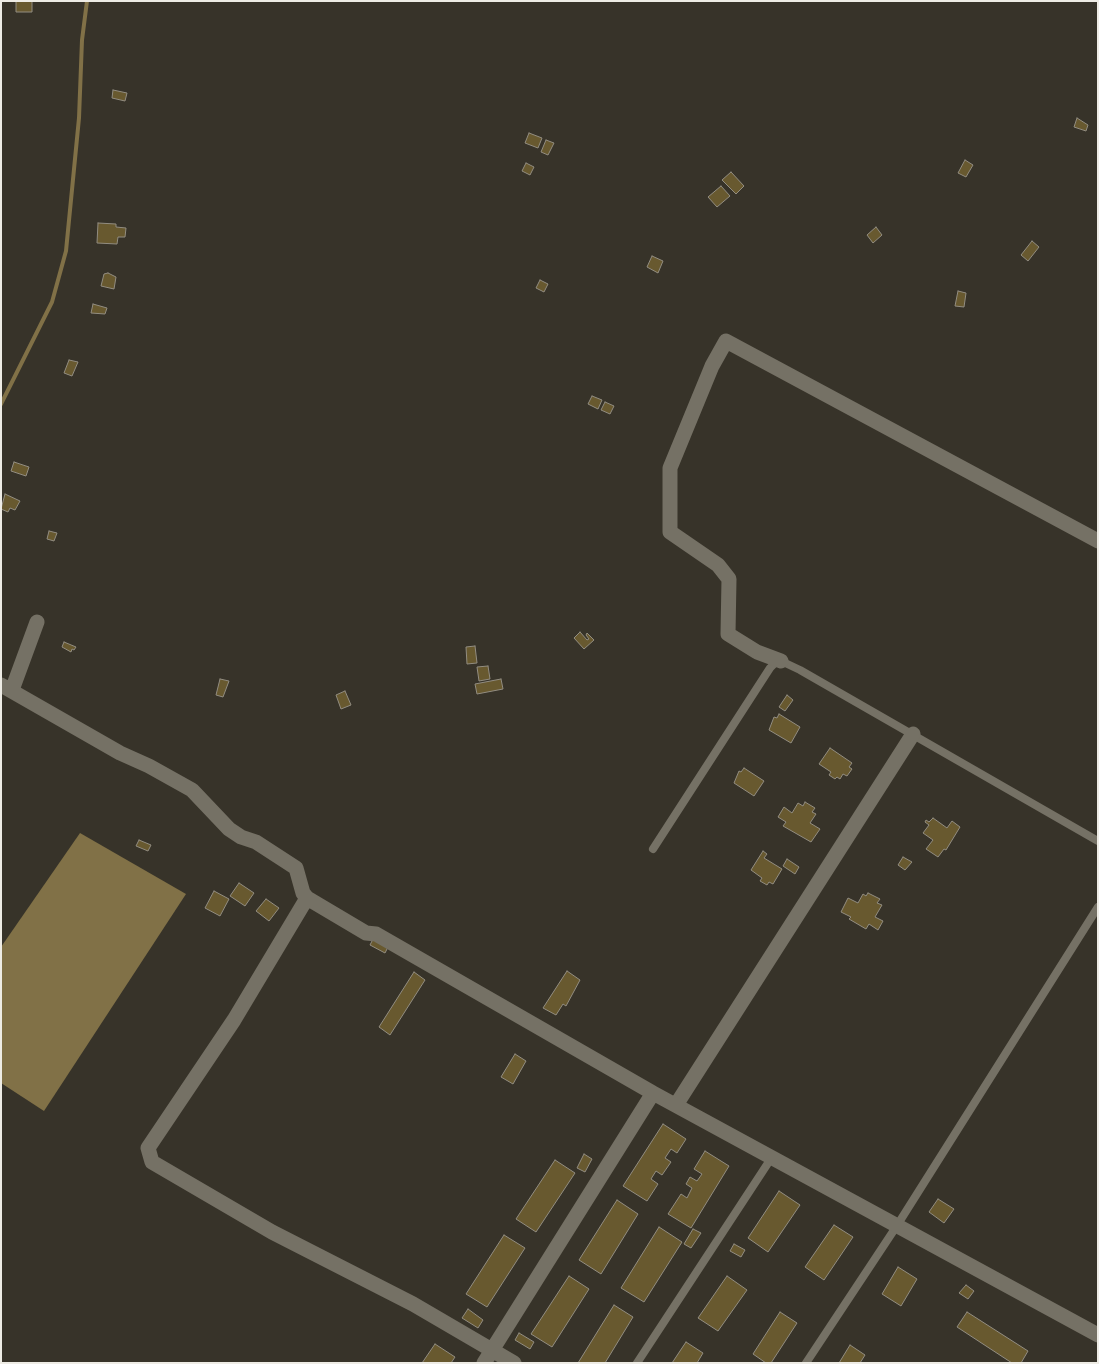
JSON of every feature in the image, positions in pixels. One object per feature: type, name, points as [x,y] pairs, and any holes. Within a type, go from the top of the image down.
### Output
[{"type":"street","points":[[781,661],[757,652],[728,634],[730,579],[718,565],[670,532],[670,468],[712,366],[726,341],[1098,541]]},
{"type":"street","points":[[36,627],[24,656],[6,688],[120,753],[149,766],[192,790],[229,829],[241,837],[256,842],[296,868],[303,892],[307,898],[366,932],[376,934],[470,990],[653,1093],[1098,1334]]},
{"type":"street","points":[[676,1105],[913,734]]},
{"type":"street","points":[[307,898],[234,1020],[148,1148],[152,1162],[272,1232],[413,1304],[488,1357],[514,1363]]},
{"type":"street","points":[[488,1357],[653,1093]]},
{"type":"lane","points":[[653,848],[770,668],[775,663],[781,661],[913,734],[1098,841]]},
{"type":"lane","points":[[806,1363],[898,1224],[1098,907]]},
{"type":"lane","points":[[637,1363],[772,1157]]},
{"type":"shaded area","points":[[80,833],[186,894],[44,1111],[1,1083],[1,947]]},
{"type":"building","points":[[16,1],[32,1],[32,12],[16,12]]},
{"type":"building","points":[[113,90],[127,93],[125,101],[112,98]]},
{"type":"building","points":[[1077,118],[1088,125],[1086,131],[1074,127]]},
{"type":"building","points":[[529,133],[542,138],[538,148],[525,143]]},
{"type":"building","points":[[546,140],[554,143],[548,155],[541,152]]},
{"type":"building","points":[[965,160],[973,165],[966,177],[958,173]]},
{"type":"building","points":[[526,163],[534,167],[530,175],[522,171]]},
{"type":"building","points":[[731,172],[744,186],[736,194],[722,180]]},
{"type":"building","points":[[721,186],[730,196],[717,207],[708,197]]},
{"type":"building","points":[[98,223],[116,224],[116,227],[126,228],[125,237],[118,237],[117,244],[97,243]]},
{"type":"building","points":[[876,227],[882,235],[873,243],[867,235]]},
{"type":"building","points":[[1032,241],[1039,247],[1028,261],[1021,255]]},
{"type":"building","points":[[652,256],[663,261],[658,273],[647,267]]},
{"type":"building","points":[[108,273],[116,277],[114,289],[101,286],[104,274]]},
{"type":"building","points":[[540,280],[548,284],[544,292],[536,288]]},
{"type":"building","points":[[958,291],[966,293],[964,307],[955,306]]},
{"type":"building","points":[[93,304],[107,308],[105,314],[91,313]]},
{"type":"building","points":[[69,360],[78,362],[72,376],[64,373]]},
{"type":"building","points":[[592,396],[602,400],[598,409],[588,404]]},
{"type":"building","points":[[605,402],[614,406],[610,414],[601,410]]},
{"type":"building","points":[[14,462],[29,467],[26,476],[11,471]]},
{"type":"building","points":[[5,494],[20,501],[15,510],[10,508],[8,512],[1,509]]},
{"type":"building","points":[[49,531],[57,533],[54,541],[47,539]]},
{"type":"building","points":[[580,632],[587,640],[589,639],[586,635],[587,633],[594,640],[584,649],[574,638]]},
{"type":"building","points":[[64,642],[76,647],[71,652],[62,647]]},
{"type":"building","points":[[475,646],[477,663],[467,664],[466,647]]},
{"type":"building","points":[[488,666],[490,679],[479,681],[477,667]]},
{"type":"building","points":[[220,679],[229,681],[223,697],[216,695]]},
{"type":"building","points":[[501,679],[503,689],[477,694],[475,684]]},
{"type":"building","points":[[345,691],[351,705],[341,709],[336,695]]},
{"type":"building","points":[[787,695],[793,700],[785,711],[779,707]]},
{"type":"building","points":[[779,714],[800,727],[791,743],[769,730],[774,717],[777,718]]},
{"type":"building","points":[[830,748],[852,763],[849,767],[852,769],[847,776],[843,774],[840,779],[837,777],[835,779],[829,775],[831,772],[819,764]]},
{"type":"building","points":[[744,768],[764,781],[754,796],[734,783],[739,771],[741,772]]},
{"type":"building","points":[[805,802],[815,808],[812,812],[816,814],[810,823],[820,829],[811,842],[783,826],[786,822],[778,817],[784,807],[792,813],[798,803],[803,806]]},
{"type":"building","points":[[933,818],[947,828],[952,821],[960,827],[946,850],[944,849],[938,857],[926,849],[933,840],[923,833],[929,825],[925,822],[926,820],[929,822]]},
{"type":"building","points":[[139,840],[151,845],[148,851],[136,846]]},
{"type":"building","points":[[763,851],[767,854],[764,858],[782,869],[773,884],[769,882],[767,885],[760,881],[762,878],[751,870]]},
{"type":"building","points":[[903,857],[912,862],[905,870],[898,865]]},
{"type":"building","points":[[787,859],[799,867],[795,874],[783,866]]},
{"type":"building","points":[[239,883],[254,893],[245,906],[230,896]]},
{"type":"building","points":[[214,891],[229,899],[220,916],[205,908]]},
{"type":"building","points":[[868,893],[880,899],[877,903],[882,905],[875,917],[883,921],[878,930],[869,924],[866,929],[841,912],[848,898],[858,903],[863,894],[866,896]]},
{"type":"building","points":[[266,899],[279,908],[269,921],[256,911]]},
{"type":"building","points":[[374,937],[389,945],[385,953],[370,945]]},
{"type":"building","points":[[567,971],[580,980],[566,1006],[563,1004],[556,1015],[543,1008]]},
{"type":"building","points":[[414,972],[425,980],[390,1035],[379,1027]]},
{"type":"building","points":[[515,1054],[526,1061],[513,1084],[501,1077]]},
{"type":"building","points":[[663,1124],[686,1139],[677,1153],[671,1149],[665,1158],[671,1162],[662,1175],[656,1171],[651,1179],[658,1184],[647,1201],[623,1186]]},
{"type":"building","points":[[705,1151],[729,1166],[691,1228],[668,1214],[681,1194],[687,1198],[692,1188],[686,1184],[690,1177],[697,1181],[702,1174],[694,1169]]},
{"type":"building","points":[[584,1154],[592,1159],[585,1172],[577,1168]]},
{"type":"building","points":[[555,1160],[575,1173],[536,1232],[516,1219]]},
{"type":"building","points":[[779,1191],[800,1205],[768,1252],[748,1238]]},
{"type":"building","points":[[938,1199],[954,1209],[944,1223],[929,1212]]},
{"type":"building","points":[[617,1200],[638,1214],[601,1274],[579,1260]]},
{"type":"building","points":[[834,1225],[853,1237],[824,1280],[805,1267]]},
{"type":"building","points":[[659,1227],[682,1242],[644,1302],[621,1288]]},
{"type":"building","points":[[693,1229],[701,1233],[691,1248],[684,1244]]},
{"type":"building","points":[[504,1235],[525,1248],[487,1307],[466,1294]]},
{"type":"building","points":[[734,1244],[745,1250],[741,1257],[730,1251]]},
{"type":"building","points":[[898,1267],[917,1279],[901,1306],[882,1294]]},
{"type":"building","points":[[569,1276],[589,1289],[552,1347],[531,1334]]},
{"type":"building","points":[[727,1276],[747,1290],[718,1331],[698,1318]]},
{"type":"building","points":[[966,1285],[974,1291],[968,1299],[959,1293]]},
{"type":"building","points":[[614,1305],[633,1317],[605,1363],[578,1363]]},
{"type":"building","points":[[468,1309],[483,1320],[478,1328],[462,1318]]},
{"type":"building","points":[[780,1312],[797,1323],[771,1363],[766,1363],[753,1354]]},
{"type":"building","points":[[967,1312],[1028,1351],[1021,1363],[1012,1363],[957,1327]]},
{"type":"building","points":[[519,1333],[534,1342],[530,1349],[515,1340]]},
{"type":"building","points":[[686,1342],[703,1353],[697,1363],[672,1363]]},
{"type":"building","points":[[435,1344],[455,1357],[451,1363],[422,1363]]},
{"type":"building","points":[[850,1345],[865,1355],[860,1363],[839,1363]]},
{"type":"waterway","points":[[1,404],[52,302],[66,251],[79,118],[82,40],[87,1]]}]
